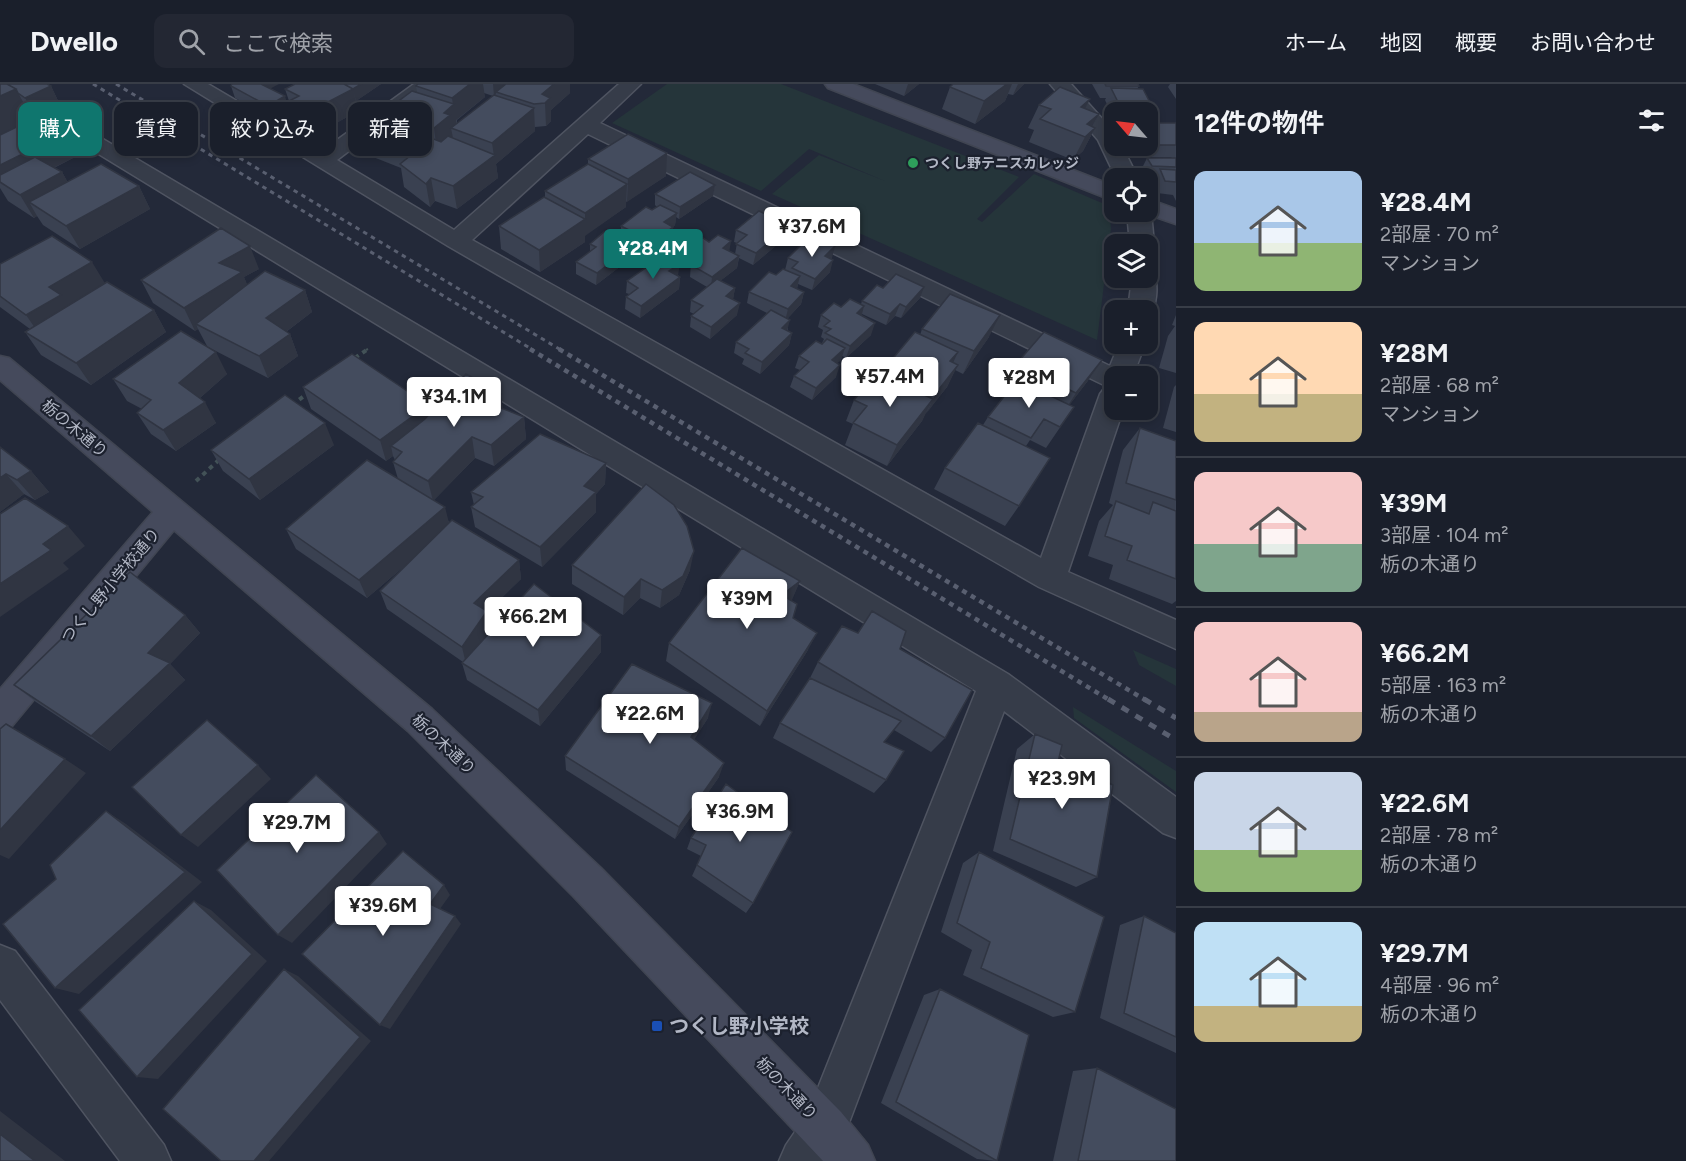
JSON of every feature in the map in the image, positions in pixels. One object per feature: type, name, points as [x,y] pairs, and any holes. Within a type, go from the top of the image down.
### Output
[{"type":"street","points":[[322,161],[427,84]]},
{"type":"street","points":[[456,241],[631,84]]},
{"type":"street","points":[[835,84],[1104,190]]},
{"type":"street","points":[[1060,84],[1108,138],[1122,168]]},
{"type":"street","points":[[211,88],[322,161],[456,241],[1050,578],[1176,635]]},
{"type":"street","points":[[0,153],[62,123],[996,686],[1176,820]]},
{"type":"street","points":[[585,124],[1104,374]]},
{"type":"street","points":[[1158,210],[1176,217]]},
{"type":"street","name":"栃の木通り","points":[[0,365],[420,720],[587,882],[814,1144],[852,1161]]},
{"type":"street","points":[[1050,578],[1105,420]]},
{"type":"street","name":"つくし野小学校通り","points":[[0,715],[173,510]]},
{"type":"street","points":[[814,1144],[996,686]]},
{"type":"street","points":[[0,966],[148,1161]]},
{"type":"path","points":[[287,409],[315,388]]},
{"type":"path","points":[[173,510],[209,466],[225,454]]},
{"type":"shaded area","points":[[667,84],[781,84],[1019,177],[977,219],[982,222],[1034,174],[1104,204],[1104,222],[1110,222],[1111,229],[1110,234],[1104,234],[1104,284],[1097,340],[772,194],[819,155],[885,181],[809,149],[761,191],[612,123]]},
{"type":"shaded area","points":[[1133,650],[1176,669],[1176,686],[1139,665]]},
{"type":"shaded area","points":[[1073,707],[1176,771],[1176,792],[1074,718]]},
{"type":"building","points":[[0,84],[7,84],[16,89],[0,96]]},
{"type":"building","points":[[7,84],[47,84],[51,86],[25,98]]},
{"type":"building","points":[[232,84],[261,84],[285,96],[275,102],[261,102],[231,86]]},
{"type":"building","points":[[295,84],[344,84],[353,89],[328,102],[287,102],[299,96],[285,89]]},
{"type":"building","points":[[344,84],[361,84],[353,89]]},
{"type":"building","points":[[418,84],[470,84],[452,98],[416,86]]},
{"type":"building","points":[[506,84],[554,84],[542,94],[550,98],[545,103],[534,104],[496,92]]},
{"type":"building","points":[[953,84],[1007,84],[984,101],[950,87]]},
{"type":"building","points":[[1105,84],[1138,84],[1139,86],[1106,86]]},
{"type":"building","points":[[1060,87],[1090,99],[1081,107],[1099,114],[1087,124],[1095,128],[1085,137],[1040,119],[1051,109],[1039,105]]},
{"type":"building","points":[[1111,88],[1143,89],[1150,102],[1118,102]]},
{"type":"building","points":[[412,91],[454,104],[444,113],[450,115],[434,128],[432,127],[432,102],[397,102]]},
{"type":"building","points":[[494,95],[534,108],[492,143],[451,128]]},
{"type":"building","points":[[1158,123],[1176,123],[1176,145],[1158,145]]},
{"type":"building","points":[[18,126],[18,156],[0,165],[0,135]]},
{"type":"building","points":[[628,134],[667,153],[628,179],[588,159]]},
{"type":"building","points":[[448,136],[495,155],[453,186],[431,178],[426,184],[400,164],[410,156],[432,156],[432,138],[441,142]]},
{"type":"building","points":[[35,157],[62,172],[20,195],[0,182],[0,175]]},
{"type":"building","points":[[1147,158],[1176,158],[1176,167],[1152,166]]},
{"type":"building","points":[[101,164],[139,186],[66,226],[29,202]]},
{"type":"building","points":[[588,164],[627,184],[585,213],[545,191]]},
{"type":"building","points":[[1160,169],[1176,170],[1176,182],[1165,181]]},
{"type":"building","points":[[690,172],[715,185],[680,207],[655,194]]},
{"type":"building","points":[[544,197],[585,219],[539,250],[499,226]]},
{"type":"building","points":[[660,205],[677,213],[664,222],[673,227],[653,242],[621,226],[646,207],[652,210]]},
{"type":"building","points":[[759,211],[776,219],[768,226],[781,232],[756,253],[736,244],[747,235],[736,230]]},
{"type":"building","points":[[221,228],[250,246],[219,263],[242,272],[184,308],[141,280]]},
{"type":"building","points":[[618,230],[632,237],[620,247],[627,250],[597,273],[576,262],[596,247],[590,244],[604,232],[610,235]]},
{"type":"building","points":[[718,235],[731,241],[723,248],[739,256],[712,277],[691,265],[696,261],[691,259],[697,254],[688,249],[703,238],[709,242]]},
{"type":"building","points":[[52,236],[92,262],[49,287],[61,295],[26,315],[0,296],[0,264]]},
{"type":"building","points":[[817,239],[835,246],[825,256],[833,260],[815,279],[792,268],[798,262],[788,258],[802,244],[809,247]]},
{"type":"building","points":[[664,255],[680,264],[669,271],[680,277],[641,306],[626,297],[638,288],[627,281]]},
{"type":"building","points":[[783,269],[800,276],[791,286],[804,292],[788,309],[749,292],[769,272],[776,275]]},
{"type":"building","points":[[265,271],[305,290],[266,318],[290,334],[259,356],[196,324]]},
{"type":"building","points":[[896,274],[924,287],[906,307],[900,304],[890,314],[862,301],[877,285],[883,288]]},
{"type":"building","points":[[717,279],[735,288],[726,296],[740,303],[711,327],[691,316],[703,306],[691,300]]},
{"type":"building","points":[[107,282],[154,310],[76,363],[25,332]]},
{"type":"building","points":[[950,294],[1000,315],[974,351],[922,329]]},
{"type":"building","points":[[850,299],[864,306],[857,313],[875,323],[850,346],[825,333],[831,329],[824,326],[830,321],[821,315],[834,303],[841,307]]},
{"type":"building","points":[[771,310],[790,320],[782,328],[792,333],[762,362],[745,353],[749,349],[736,342]]},
{"type":"building","points":[[181,331],[216,352],[179,383],[205,402],[163,430],[137,413],[151,400],[113,379]]},
{"type":"building","points":[[915,332],[958,352],[950,361],[958,365],[936,393],[885,368]]},
{"type":"building","points":[[1044,332],[1102,360],[1076,393],[1057,384],[1054,389],[1012,369]]},
{"type":"building","points":[[827,339],[845,348],[832,360],[840,365],[816,388],[794,376],[809,362],[799,356],[816,341],[822,344]]},
{"type":"building","points":[[352,354],[428,405],[380,440],[303,387]]},
{"type":"building","points":[[877,373],[933,399],[897,445],[853,423],[867,406],[854,400]]},
{"type":"building","points":[[466,374],[501,394],[488,403],[524,417],[491,445],[472,437],[428,481],[393,462],[402,452],[391,446],[425,419]]},
{"type":"building","points":[[1017,380],[1074,407],[1060,427],[1044,419],[1031,438],[988,417]]},
{"type":"building","points":[[285,395],[325,423],[249,479],[211,450]]},
{"type":"building","points":[[978,423],[1050,458],[1019,506],[945,468]]},
{"type":"building","points":[[1140,428],[1176,441],[1176,500],[1126,483]]},
{"type":"building","points":[[540,434],[606,463],[584,486],[596,492],[540,547],[471,507],[483,497],[471,492]]},
{"type":"building","points":[[0,447],[31,471],[17,480],[6,474],[0,478]]},
{"type":"building","points":[[367,460],[445,507],[359,580],[286,529]]},
{"type":"building","points":[[646,484],[674,505],[687,526],[694,551],[683,576],[662,590],[641,579],[624,597],[572,565]]},
{"type":"building","points":[[25,498],[68,526],[43,544],[51,550],[0,584],[0,514]]},
{"type":"building","points":[[1116,501],[1149,514],[1153,502],[1176,511],[1176,579],[1127,560],[1132,546],[1105,536]]},
{"type":"building","points":[[452,520],[519,560],[474,603],[487,611],[462,647],[380,591]]},
{"type":"building","points":[[742,548],[800,581],[782,595],[797,604],[793,618],[817,633],[767,711],[669,643]]},
{"type":"building","points":[[130,572],[185,615],[148,653],[170,663],[91,736],[14,685]]},
{"type":"building","points":[[534,584],[601,635],[538,710],[462,663]]},
{"type":"building","points":[[872,611],[906,631],[900,649],[972,690],[945,738],[818,662],[842,626],[858,633]]},
{"type":"building","points":[[632,664],[712,703],[691,737],[724,763],[679,827],[565,756]]},
{"type":"building","points":[[810,678],[901,721],[884,742],[904,751],[886,780],[780,723]]},
{"type":"building","points":[[207,720],[258,765],[181,835],[132,787]]},
{"type":"building","points":[[6,724],[65,759],[0,830],[0,729]]},
{"type":"building","points":[[1035,734],[1062,745],[1058,762],[1113,785],[1097,877],[1010,839]]},
{"type":"building","points":[[316,775],[379,832],[278,935],[217,870]]},
{"type":"building","points":[[726,784],[792,832],[753,903],[697,865],[706,845],[691,838]]},
{"type":"building","points":[[106,811],[185,872],[55,988],[3,924],[56,879],[50,865]]},
{"type":"building","points":[[403,851],[444,885],[430,904],[455,916],[380,1025],[302,954]]},
{"type":"building","points":[[979,852],[1104,917],[1075,1012],[981,968],[990,942],[957,923]]},
{"type":"building","points":[[194,901],[252,954],[137,1077],[79,1010]]},
{"type":"building","points":[[1144,916],[1176,933],[1176,1037],[1124,1013]]},
{"type":"building","points":[[284,969],[360,1037],[254,1161],[221,1161],[163,1109]]},
{"type":"building","points":[[940,989],[1029,1035],[997,1161],[896,1102]]},
{"type":"building","points":[[1097,1068],[1176,1109],[1176,1161],[1078,1161]]},
{"type":"building","points":[[0,1134],[35,1161],[0,1161]]},
{"type":"railway","points":[[93,84],[533,350]]},
{"type":"railway","points":[[116,84],[561,350]]},
{"type":"railway","points":[[530,349],[1111,701]]},
{"type":"railway","points":[[559,349],[1147,701]]},
{"type":"railway","points":[[1108,699],[1176,740]]},
{"type":"railway","points":[[1144,699],[1176,718]]},
{"type":"place","name":"つくし野テニスカレッジ","points":[[913,163]]},
{"type":"place","name":"つくし野小学校","points":[[657,1026]]}]
